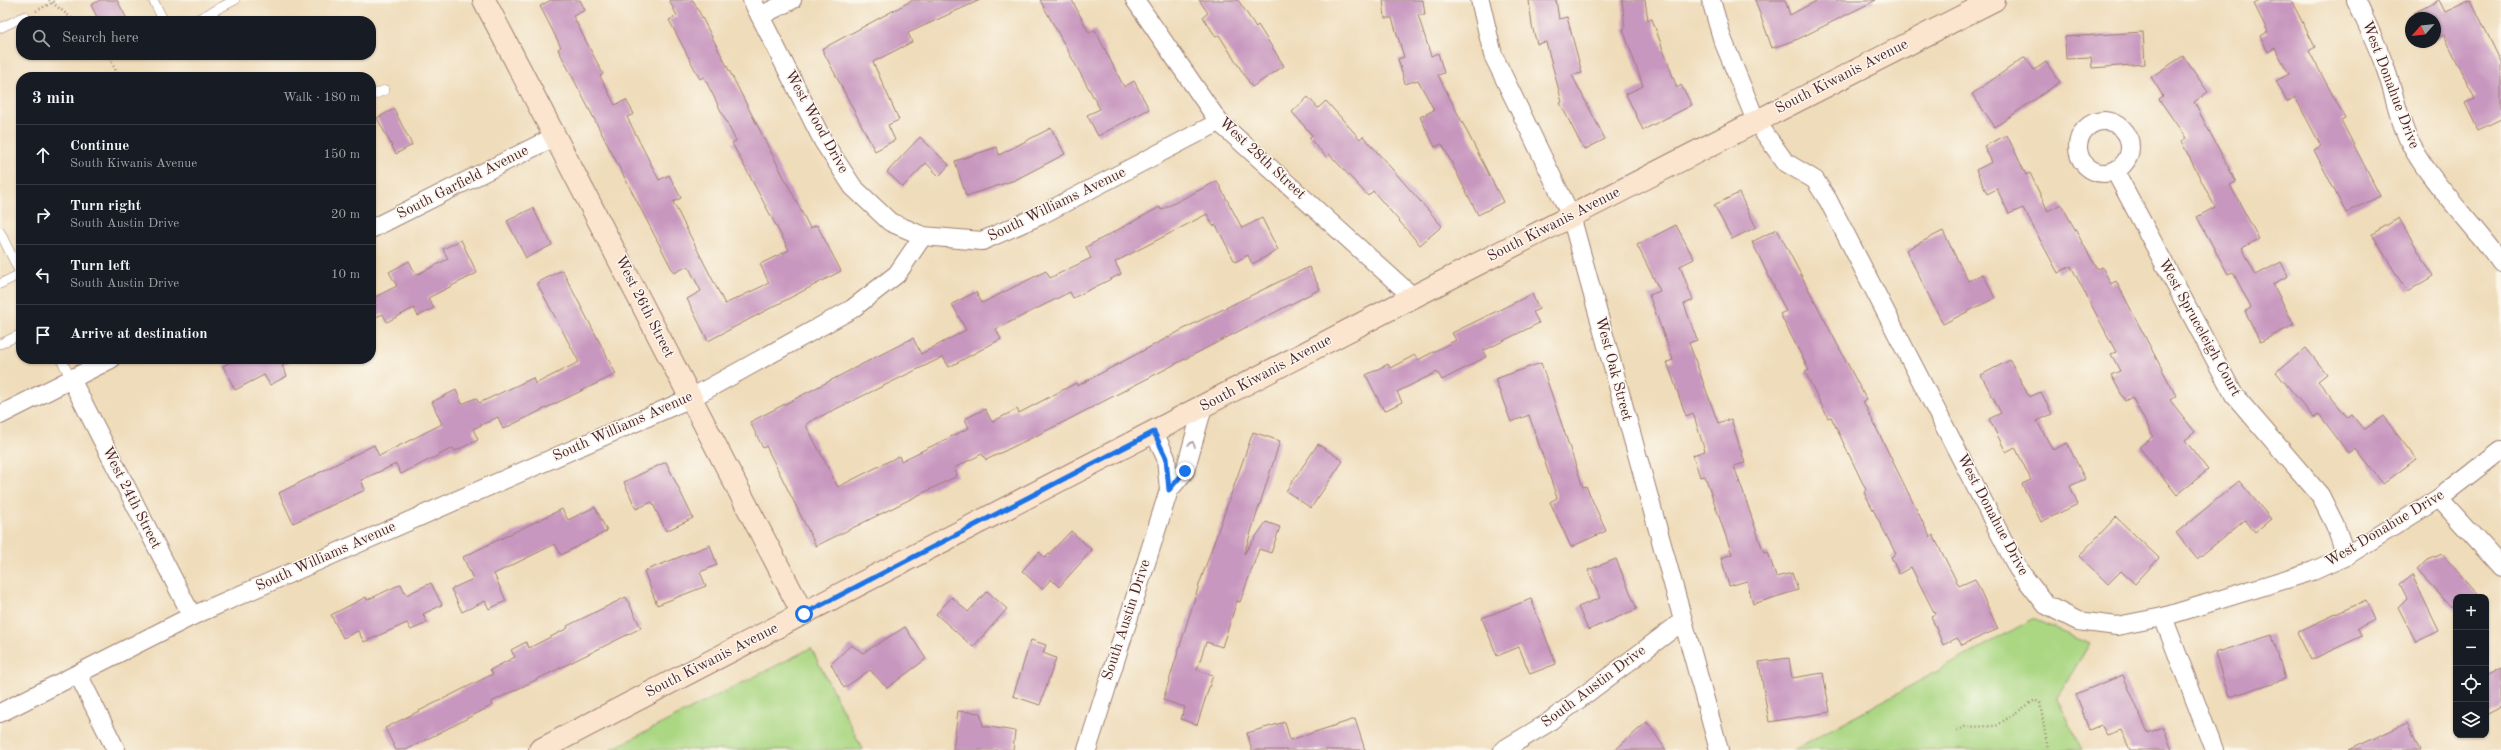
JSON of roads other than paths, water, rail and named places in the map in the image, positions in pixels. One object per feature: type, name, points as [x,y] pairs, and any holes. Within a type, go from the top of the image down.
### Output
[{"type":"main road","name":"West 26th Street","points":[[484,0],[804,614]]},
{"type":"main road","name":"South Kiwanis Avenue","points":[[540,750],[1203,407],[1413,296],[1756,121],[1983,2]]},
{"type":"street","name":"West Wood Drive","points":[[752,0],[824,141],[853,188],[890,222],[923,236]]},
{"type":"street","points":[[760,16],[792,0]]},
{"type":"street","name":"West 28th Street","points":[[1135,0],[1219,122],[1413,296]]},
{"type":"street","name":"West Oak Street","points":[[1480,0],[1493,55],[1571,216],[1718,750]]},
{"type":"street","name":"West Donahue Drive","points":[[1711,0],[1722,38],[1756,121],[1785,162],[1815,180],[1828,200],[2018,569],[2046,605],[2078,621],[2117,626],[2163,617],[2313,571],[2346,556],[2439,498],[2501,450]]},
{"type":"street","name":"West Donahue Drive","points":[[2356,0],[2386,70],[2399,114],[2412,146],[2430,174],[2481,235],[2501,263]]},
{"type":"street","name":"South Williams Avenue","points":[[0,713],[192,616],[691,398],[852,309],[898,274],[923,236],[982,241],[1041,216],[1219,122]]},
{"type":"street","name":"South Garfield Avenue","points":[[376,226],[556,136]]},
{"type":"street","name":"West Spruceleigh Court","points":[[2115,171],[2234,395],[2320,496],[2335,525],[2346,556]]},
{"type":"street","points":[[0,415],[101,364]]},
{"type":"street","name":"West 24th Street","points":[[71,379],[192,616]]},
{"type":"street","name":"South Austin Drive","points":[[1087,750],[1169,490],[1185,471],[1203,407]]},
{"type":"street","name":"South Austin Drive","points":[[1154,432],[1166,458],[1169,490]]},
{"type":"street","points":[[2439,498],[2501,567]]},
{"type":"street","points":[[2163,617],[2214,750]]},
{"type":"street","name":"South Austin Drive","points":[[1503,750],[1546,724],[1683,621]]},
{"type":"street","points":[[78,674],[116,750]]},
{"type":"lane","points":[[153,0],[161,16]]},
{"type":"lane","points":[[204,16],[234,0]]},
{"type":"lane","points":[[0,28],[16,20]]},
{"type":"lane","points":[[376,94],[385,90]]},
{"type":"lane","points":[[0,232],[16,260]]},
{"type":"lane","points":[[0,284],[16,276]]},
{"type":"lane","points":[[0,344],[16,336]]},
{"type":"lane","points":[[64,364],[71,379]]}]
